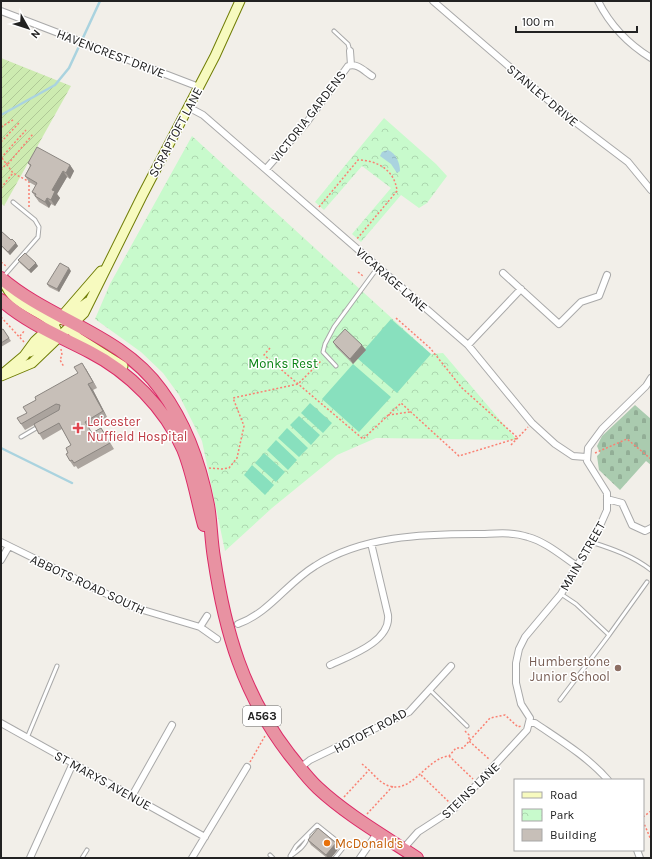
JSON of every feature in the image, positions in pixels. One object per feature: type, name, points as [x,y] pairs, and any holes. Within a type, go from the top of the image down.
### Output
[{"type":"highway","name":"A563","points":[[2,279],[31,301],[59,330],[116,347],[132,359],[160,388],[178,416],[192,444],[208,505],[214,558],[226,627],[237,663],[248,689],[270,729],[300,768],[317,787],[338,804],[417,858]]},
{"type":"highway","name":"A563","points":[[1,300],[59,330],[125,376],[150,400],[165,419],[183,449],[192,476],[214,558]]},
{"type":"street","name":"SCRAPTOFT LANE","points":[[1,376],[24,356],[84,313],[108,262],[199,87],[240,1]]},
{"type":"street","name":"STANLEY DRIVE","points":[[433,1],[562,112],[628,162],[651,190]]},
{"type":"street","points":[[598,1],[610,22],[621,35],[651,58]]},
{"type":"street","name":"HAVENCREST DRIVE","points":[[1,11],[199,87]]},
{"type":"street","points":[[350,51],[351,65]]},
{"type":"street","name":"VICTORIA GARDENS","points":[[266,169],[307,122],[345,68],[351,65],[358,66],[372,76]]},
{"type":"street","name":"VICARAGE LANE","points":[[188,107],[203,115],[468,345],[532,423],[561,449],[573,456],[586,457]]},
{"type":"street","name":"SCRAPTOFT LANE","points":[[1,376],[29,365],[59,330],[70,306],[108,262]]},
{"type":"street","points":[[504,273],[559,324],[580,302],[599,296],[607,275]]},
{"type":"street","points":[[468,345],[520,289]]},
{"type":"street","points":[[651,378],[649,388],[590,444],[586,457],[588,466],[604,487],[608,499],[622,503],[632,525],[645,531],[651,528]]},
{"type":"street","name":"MAIN STREET","points":[[530,723],[530,718],[521,704],[516,683],[516,663],[519,649],[525,637],[544,617],[561,594],[605,515],[608,499]]},
{"type":"street","points":[[238,624],[261,613],[292,583],[315,565],[338,554],[371,543],[407,537],[442,534],[516,534],[537,540],[577,566]]},
{"type":"street","name":"ABBOTS ROAD SOUTH","points":[[1,542],[133,607],[200,627],[217,640]]},
{"type":"street","points":[[330,665],[380,637],[387,627],[388,615],[371,543]]},
{"type":"street","points":[[1,560],[9,546]]},
{"type":"street","points":[[200,627],[207,616]]},
{"type":"street","name":"HOTOFT ROAD","points":[[300,768],[310,760],[409,712],[451,666]]},
{"type":"street","name":"ST MARYS AVENUE","points":[[1,723],[205,837]]},
{"type":"street","points":[[530,723],[535,723],[563,742],[607,779]]},
{"type":"street","name":"STEINS LANE","points":[[403,849],[418,832],[455,808],[524,736],[530,723]]},
{"type":"street","points":[[132,796],[172,725]]},
{"type":"street","points":[[30,858],[73,763]]},
{"type":"street","points":[[192,858],[247,767]]},
{"type":"street","points":[[360,858],[378,832]]},
{"type":"lane","points":[[334,31],[348,44],[350,51]]},
{"type":"lane","points":[[2,279],[38,237],[39,227],[35,220],[13,202]]},
{"type":"lane","points":[[336,366],[323,352],[329,335],[378,267]]},
{"type":"lane","points":[[21,437],[42,425]]},
{"type":"lane","points":[[591,542],[621,552],[639,561],[651,570]]},
{"type":"lane","points":[[560,700],[647,582]]},
{"type":"lane","points":[[561,594],[576,604],[609,635]]},
{"type":"lane","points":[[28,738],[57,666]]},
{"type":"lane","points":[[430,690],[467,726]]},
{"type":"lane","points":[[291,857],[302,848],[307,841],[308,836],[317,825],[342,845],[343,848],[335,858]]},
{"type":"lane","points":[[82,858],[87,850]]},
{"type":"path","points":[[1,127],[13,120]]},
{"type":"path","points":[[1,142],[19,123]]},
{"type":"path","points":[[26,130],[1,159],[8,164],[13,173],[28,181]]},
{"type":"path","points":[[1,170],[8,164],[33,134]]},
{"type":"path","points":[[315,212],[358,160],[368,160],[381,165],[396,180],[397,191],[353,245]]},
{"type":"path","points":[[1,188],[13,173]]},
{"type":"path","points":[[30,215],[28,181],[31,176]]},
{"type":"path","points":[[358,272],[368,280]]},
{"type":"path","points":[[1,317],[20,336],[27,346]]},
{"type":"path","points":[[396,318],[430,348],[462,388],[518,438]]},
{"type":"path","points":[[20,336],[59,330],[62,355],[60,360],[64,367]]},
{"type":"path","points":[[270,348],[264,355],[363,439],[401,403],[459,456],[518,438]]},
{"type":"path","points":[[205,468],[229,468],[237,458],[244,426],[233,398],[298,384],[326,356]]},
{"type":"path","points":[[388,415],[410,412]]},
{"type":"path","points":[[511,445],[532,423]]},
{"type":"path","points":[[586,457],[627,439],[651,459]]},
{"type":"path","points":[[362,764],[383,784],[393,786],[405,785],[421,775],[426,766],[443,756],[448,756],[456,748],[462,748],[490,718],[505,715],[518,727],[530,723]]},
{"type":"path","points":[[467,726],[464,730],[469,735],[469,741],[496,765]]},
{"type":"path","points":[[247,767],[270,729]]},
{"type":"path","points":[[448,756],[478,784]]},
{"type":"path","points":[[338,804],[369,770]]},
{"type":"path","points":[[421,775],[455,808]]},
{"type":"path","points":[[362,820],[393,786]]},
{"type":"path","points":[[644,823],[651,840]]},
{"type":"green space","points":[[1,58],[71,86],[4,206],[1,203]]},
{"type":"green space","points":[[384,118],[436,164],[447,176],[427,203],[419,208],[401,195],[361,242],[352,234],[391,188],[362,166],[324,210],[315,202]]},
{"type":"green space","name":"Monks Rest","points":[[192,136],[431,354],[443,353],[517,440],[376,438],[337,455],[272,508],[225,551],[202,441],[179,395],[163,373],[141,352],[95,319],[110,284]]},
{"type":"green space","points":[[391,319],[431,354],[397,393],[357,358]]},
{"type":"green space","points":[[353,364],[391,397],[359,432],[322,399]]},
{"type":"green space","points":[[310,403],[332,423],[323,433],[301,413]]},
{"type":"green space","points":[[635,405],[651,419],[651,465],[646,461],[620,490],[599,470],[597,456],[600,453],[597,446],[602,436]]},
{"type":"green space","points":[[299,416],[320,435],[311,445],[290,425]]},
{"type":"green space","points":[[287,428],[308,448],[299,457],[278,438]]},
{"type":"green space","points":[[276,440],[297,460],[288,470],[267,450]]},
{"type":"green space","points":[[264,453],[285,472],[276,482],[255,463]]},
{"type":"green space","points":[[252,465],[274,485],[265,495],[244,475]]},
{"type":"water","points":[[388,150],[393,153],[398,162],[400,171],[397,173],[391,164],[380,156],[382,152]]},
{"type":"building","points":[[37,147],[70,165],[66,173],[63,171],[52,190],[55,191],[51,200],[47,198],[45,202],[35,196],[36,194],[32,192],[37,183],[25,176],[31,165],[28,163]]},
{"type":"building","points":[[1,231],[16,243],[8,252],[1,245]]},
{"type":"building","points":[[25,253],[36,263],[29,270],[18,260]]},
{"type":"building","points":[[60,263],[69,268],[57,289],[47,284]]},
{"type":"building","points":[[3,329],[9,338],[1,343],[1,330]]},
{"type":"building","points":[[345,329],[362,345],[350,359],[333,342]]},
{"type":"building","points":[[82,363],[93,382],[88,384],[103,411],[85,422],[92,433],[101,428],[110,443],[74,463],[72,460],[70,461],[66,454],[68,453],[66,448],[71,445],[59,423],[39,434],[34,424],[59,410],[60,405],[56,404],[21,424],[17,418],[27,413],[23,407],[36,400],[35,397],[78,373],[74,367]]},
{"type":"building","points":[[318,828],[336,843],[326,855],[308,840]]},
{"type":"waterway","points":[[1,115],[55,85],[69,68],[100,1]]},
{"type":"waterway","points":[[1,448],[72,483]]},
{"type":"place","name":"Leicester Nuffield Hospital","points":[[78,428]]},
{"type":"place","name":"Humberstone Junior School","points":[[618,668]]},
{"type":"place","name":"McDonald's","points":[[327,843]]}]
